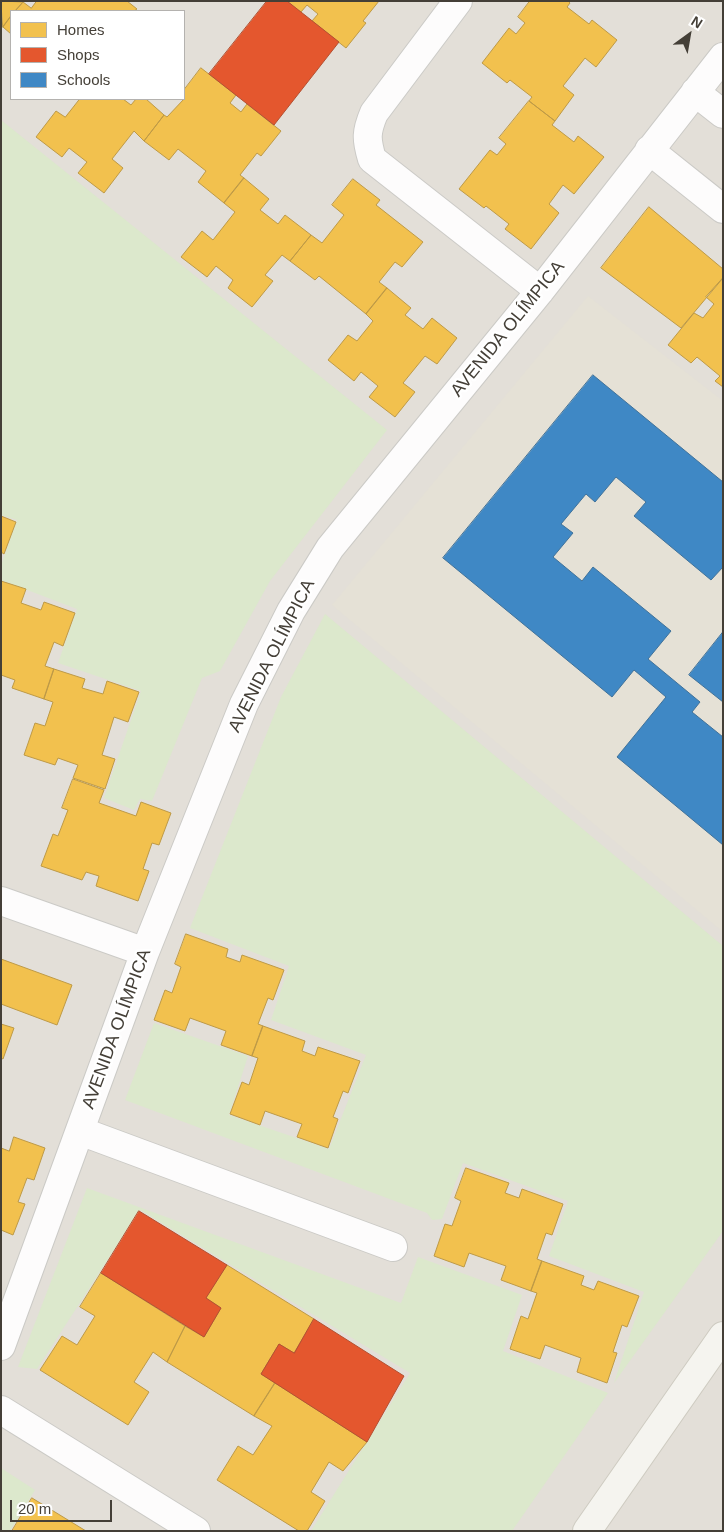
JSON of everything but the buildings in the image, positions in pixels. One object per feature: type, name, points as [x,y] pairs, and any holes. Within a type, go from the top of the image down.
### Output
[{"type":"street","points":[[458,1],[374,113],[367,130],[367,145],[372,159],[540,291]]},
{"type":"street","name":"AVENIDA OLÍMPICA","points":[[1,1346],[10,1292],[80,1130],[145,952],[244,704],[291,612],[330,548],[540,291],[723,57]]},
{"type":"street","points":[[694,92],[723,114]]},
{"type":"street","points":[[649,150],[723,209]]},
{"type":"street","points":[[1,901],[145,952]]},
{"type":"street","name":"AVENIDA OLÍMPICA","points":[[80,1130],[393,1247]]},
{"type":"street","points":[[587,1531],[721,1342]]},
{"type":"street","points":[[1,1410],[196,1531]]},
{"type":"shaded area","points":[[1,1],[723,1],[723,1531],[1,1531]]},
{"type":"shaded area","points":[[588,296],[723,401],[723,932],[332,605]]},
{"type":"green space","points":[[1,120],[387,430],[270,581],[220,671],[202,678],[152,801],[140,799],[134,810],[104,798],[141,691],[58,663],[77,609],[1,580],[1,565],[17,520],[1,515]]},
{"type":"green space","points":[[325,614],[723,946],[723,1231],[614,1383],[644,1292],[549,1256],[568,1201],[463,1163],[442,1219],[432,1220],[427,1213],[125,1100],[154,1023],[248,1056],[229,1115],[329,1149],[366,1055],[271,1020],[289,966],[190,928],[281,697]]},
{"type":"green space","points":[[87,1188],[401,1303],[418,1257],[522,1295],[503,1351],[608,1393],[512,1531],[311,1531],[410,1373],[140,1210],[37,1369],[18,1367]]},
{"type":"green space","points":[[1,1468],[35,1490],[10,1531],[1,1531]]}]
